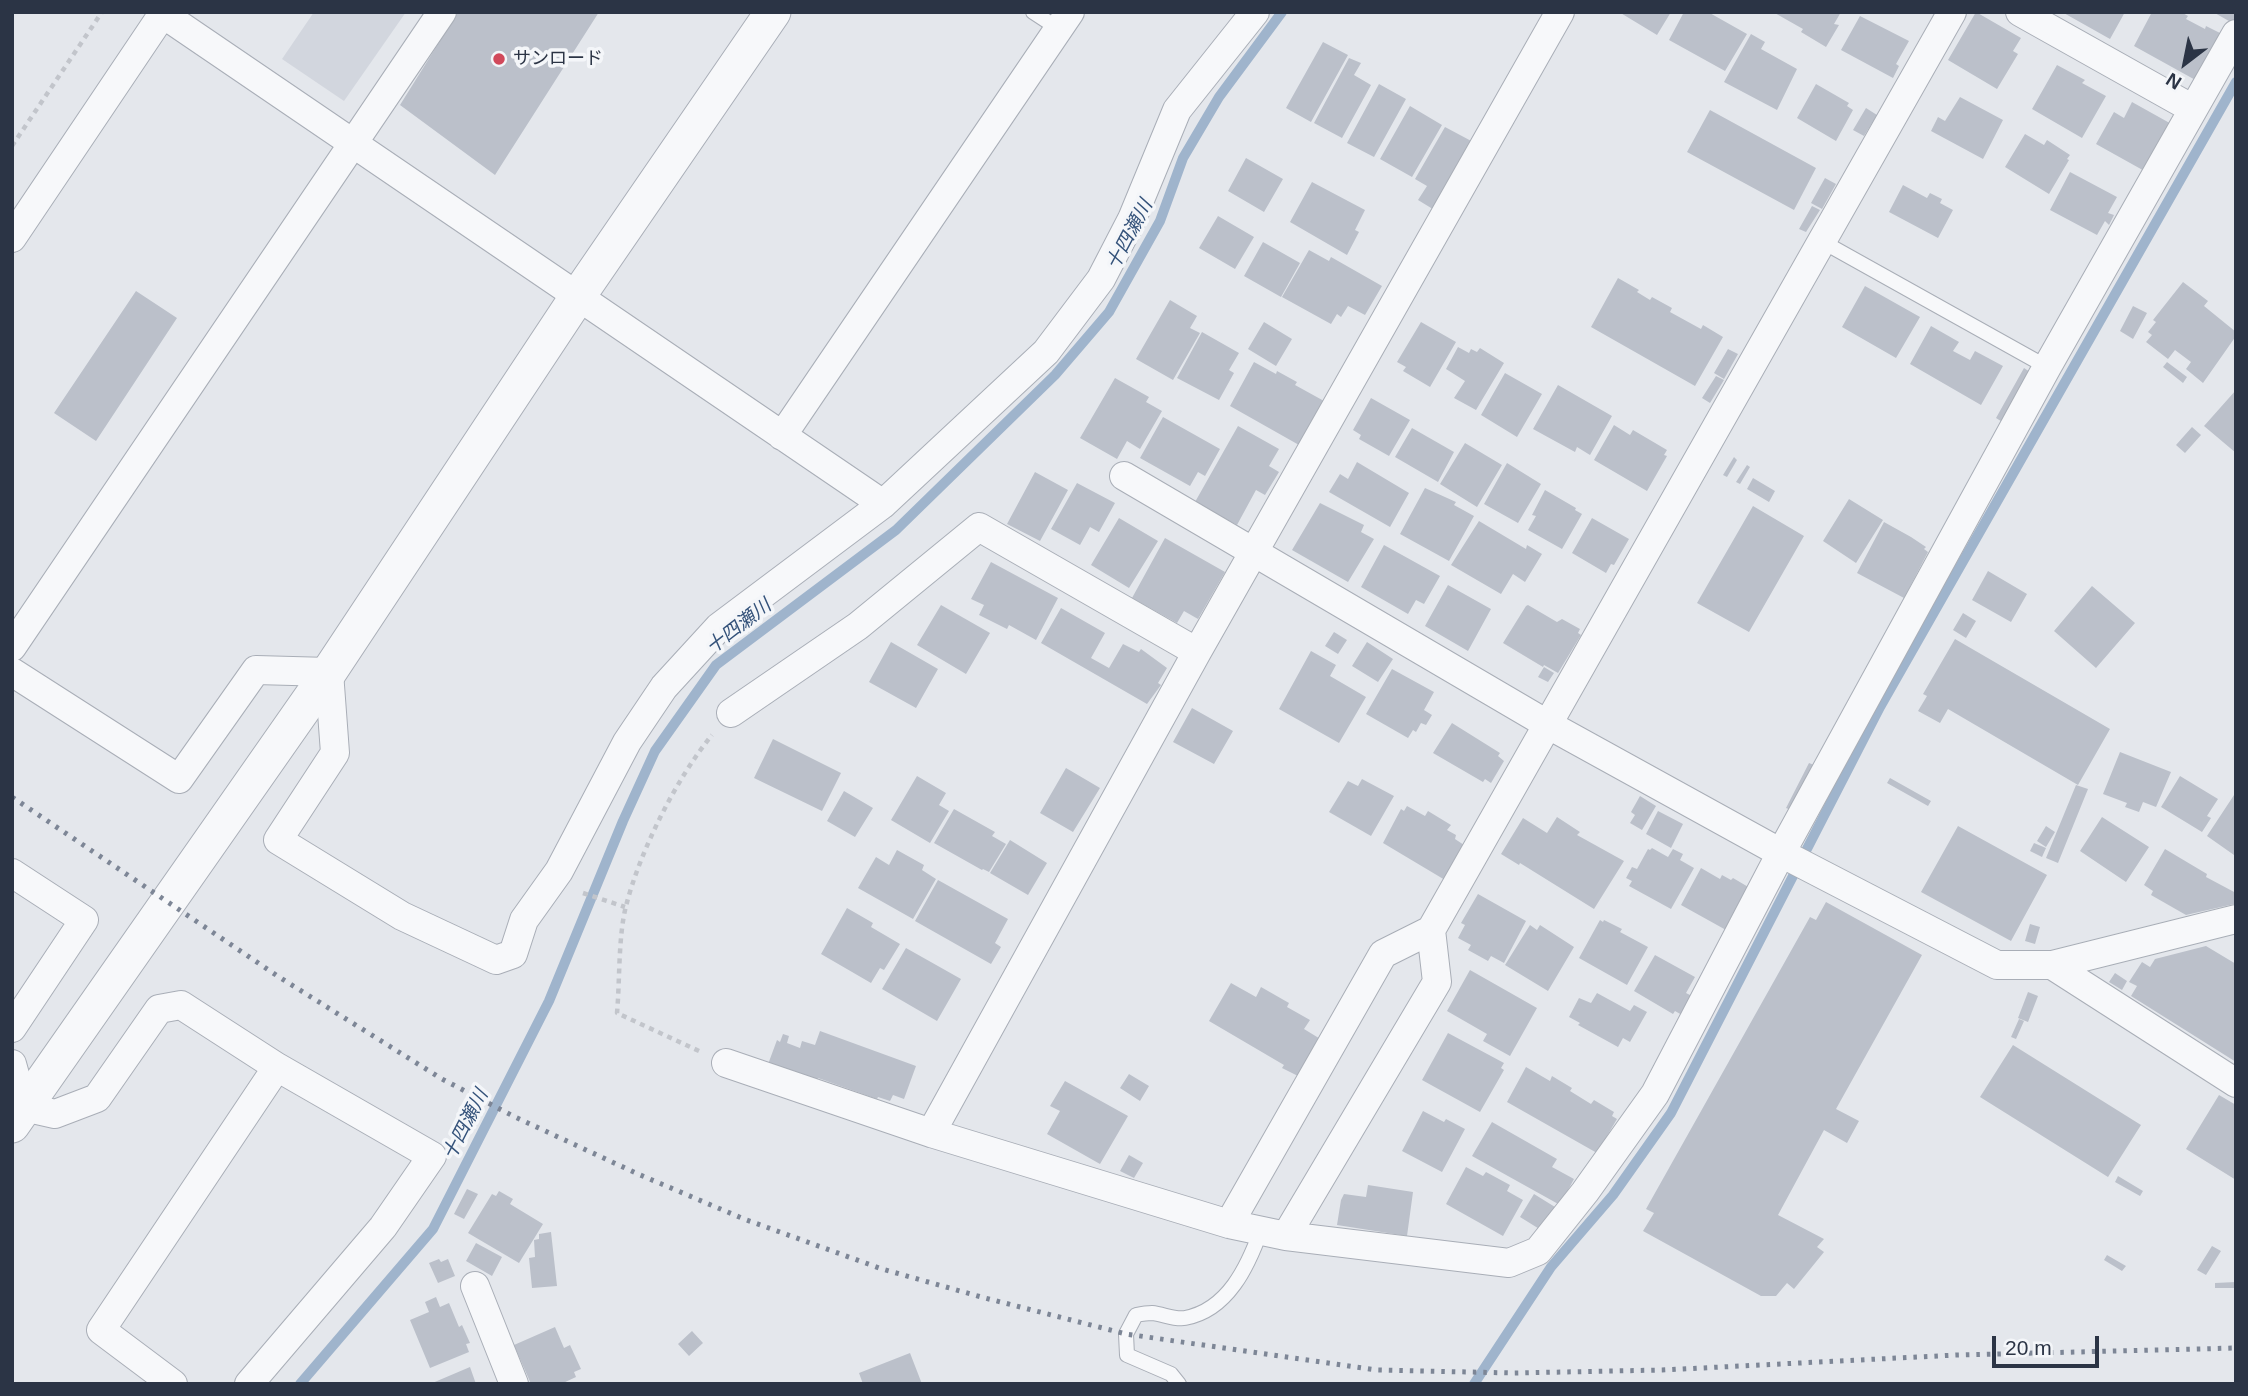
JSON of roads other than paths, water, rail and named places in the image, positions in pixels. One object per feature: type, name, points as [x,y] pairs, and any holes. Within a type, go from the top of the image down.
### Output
[{"type":"street","points":[[12,648],[442,12]]},
{"type":"street","points":[[18,1116],[329,671],[578,296],[773,12]]},
{"type":"street","points":[[329,671],[335,753],[278,840],[402,916],[496,960],[513,954],[524,920],[559,871],[626,742],[664,687],[719,627],[883,504],[1046,352],[1101,279],[1132,219],[1177,110],[1255,12]]},
{"type":"street","points":[[931,1133],[1254,550],[1560,12]]},
{"type":"street","points":[[1228,1224],[1383,954],[1431,930],[1952,12]]},
{"type":"street","points":[[2020,12],[2193,109]]},
{"type":"street","points":[[12,238],[164,13],[883,504]]},
{"type":"street","points":[[782,436],[1065,21]]},
{"type":"street","points":[[726,1063],[931,1133],[1228,1224],[1274,1233],[1509,1263],[1538,1251],[1585,1192],[1655,1094],[1781,853],[2047,367],[2236,34]]},
{"type":"street","points":[[1124,476],[1547,724],[1781,853],[1997,965],[2052,965],[2236,919]]},
{"type":"street","points":[[731,713],[858,626],[979,527],[1197,652]]},
{"type":"street","points":[[12,672],[179,779],[256,670],[329,671]]},
{"type":"street","points":[[12,873],[84,920],[12,1028]]},
{"type":"street","points":[[1274,1233],[1437,982],[1431,930]]},
{"type":"street","points":[[2052,965],[2236,1083]]},
{"type":"street","points":[[18,1116],[55,1114],[97,1098],[159,1009],[181,1005],[276,1067],[432,1156],[383,1227],[249,1384]]},
{"type":"street","points":[[12,1065],[18,1116]]},
{"type":"street","points":[[173,1384],[101,1330],[276,1067]]},
{"type":"street","points":[[475,1286],[514,1384]]},
{"type":"lane","points":[[1034,12],[1065,21]]},
{"type":"lane","points":[[1823,242],[2047,367]]},
{"type":"lane","points":[[1179,1384],[1171,1374],[1126,1355],[1126,1334],[1136,1315],[1153,1313],[1183,1319],[1217,1303],[1232,1288],[1274,1233]]},
{"type":"waterway","name":"十四瀬川","points":[[300,1384],[433,1229],[549,1001],[623,821],[655,751],[716,665],[896,530],[1055,375],[1109,312],[1160,221],[1183,158],[1219,97],[1282,12]]},
{"type":"waterway","points":[[1474,1384],[1551,1267],[1613,1195],[1671,1113],[1880,707],[2236,82]]},
{"type":"railway","points":[[12,797],[279,977],[442,1079],[515,1117],[744,1219],[882,1269],[1126,1334],[1377,1370],[1514,1373],[1662,1370],[1957,1355],[2236,1348]]},
{"type":"place","name":"サンロード","points":[[499,59]]}]
